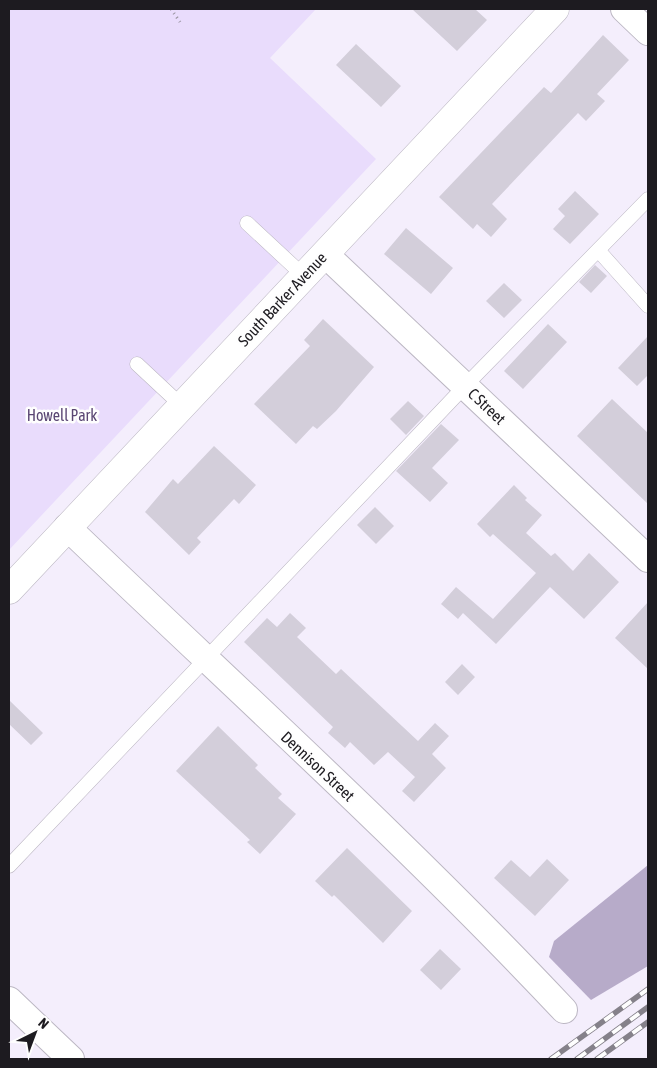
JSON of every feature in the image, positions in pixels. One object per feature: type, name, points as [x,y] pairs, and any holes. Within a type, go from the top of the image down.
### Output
[{"type":"main road","name":"South Barker Avenue","points":[[9,590],[555,9]]},
{"type":"street","points":[[624,9],[648,32]]},
{"type":"street","name":"C Street","points":[[325,254],[648,559]]},
{"type":"street","name":"Dennison Street","points":[[68,527],[496,938],[564,1010]]},
{"type":"street","points":[[9,1000],[71,1059]]},
{"type":"lane","points":[[9,866],[465,386],[648,198]]},
{"type":"lane","points":[[247,222],[304,276]]},
{"type":"lane","points":[[598,250],[648,306]]},
{"type":"lane","points":[[138,364],[182,406]]},
{"type":"path","points":[[171,9],[180,22]]},
{"type":"green space","name":"Howell Park","points":[[9,9],[316,9],[270,58],[376,159],[9,550]]},
{"type":"shaded area","points":[[648,865],[648,966],[591,1000],[549,957],[554,941]]},
{"type":"building","points":[[412,9],[475,9],[487,20],[457,51]]},
{"type":"building","points":[[603,35],[629,60],[597,94],[605,101],[586,121],[578,113],[492,204],[507,219],[491,237],[477,224],[473,229],[439,197],[544,87],[551,93]]},
{"type":"building","points":[[356,44],[401,86],[381,107],[336,65]]},
{"type":"building","points":[[575,191],[599,214],[570,244],[553,229],[565,216],[558,209]]},
{"type":"building","points":[[406,228],[453,268],[431,294],[384,254]]},
{"type":"building","points":[[595,265],[607,276],[591,293],[579,282]]},
{"type":"building","points":[[504,283],[522,300],[504,318],[486,301]]},
{"type":"building","points":[[323,319],[374,367],[336,411],[317,429],[313,426],[296,444],[254,404],[310,346],[304,340]]},
{"type":"building","points":[[548,324],[567,342],[523,389],[504,371]]},
{"type":"building","points":[[648,336],[648,375],[637,386],[618,368]]},
{"type":"building","points":[[612,399],[648,433],[648,504],[577,436]]},
{"type":"building","points":[[408,401],[424,416],[406,435],[390,419]]},
{"type":"building","points":[[441,424],[459,440],[432,468],[448,483],[430,502],[396,471]]},
{"type":"building","points":[[214,446],[256,485],[239,504],[234,499],[197,538],[201,542],[189,555],[145,512],[173,479],[178,484]]},
{"type":"building","points":[[514,485],[527,498],[525,500],[542,515],[526,533],[551,556],[555,553],[573,571],[589,553],[619,582],[584,619],[550,587],[496,644],[463,613],[458,619],[441,604],[456,587],[493,619],[536,573],[493,534],[490,537],[477,524]]},
{"type":"building","points":[[375,507],[394,526],[376,544],[357,525]]},
{"type":"building","points":[[648,602],[648,669],[615,638]]},
{"type":"building","points":[[290,613],[306,628],[297,637],[336,674],[341,669],[418,741],[435,723],[449,736],[432,754],[446,768],[414,802],[402,791],[415,777],[388,752],[374,765],[350,742],[345,748],[328,733],[333,727],[244,642],[267,618],[277,627]]},
{"type":"building","points":[[462,664],[475,677],[458,695],[445,682]]},
{"type":"building","points":[[9,700],[43,733],[31,745],[9,724]]},
{"type":"building","points":[[218,726],[258,765],[255,768],[282,794],[278,798],[296,814],[260,854],[247,842],[250,840],[176,771]]},
{"type":"building","points":[[347,848],[412,911],[383,943],[334,895],[332,897],[315,881]]},
{"type":"building","points":[[547,859],[569,880],[535,916],[494,878],[511,860],[530,877]]},
{"type":"building","points":[[440,949],[461,969],[441,990],[420,970]]},
{"type":"railway","points":[[551,1059],[648,989]]},
{"type":"railway","points":[[577,1059],[648,1007]]},
{"type":"railway","points":[[597,1059],[648,1022]]}]
